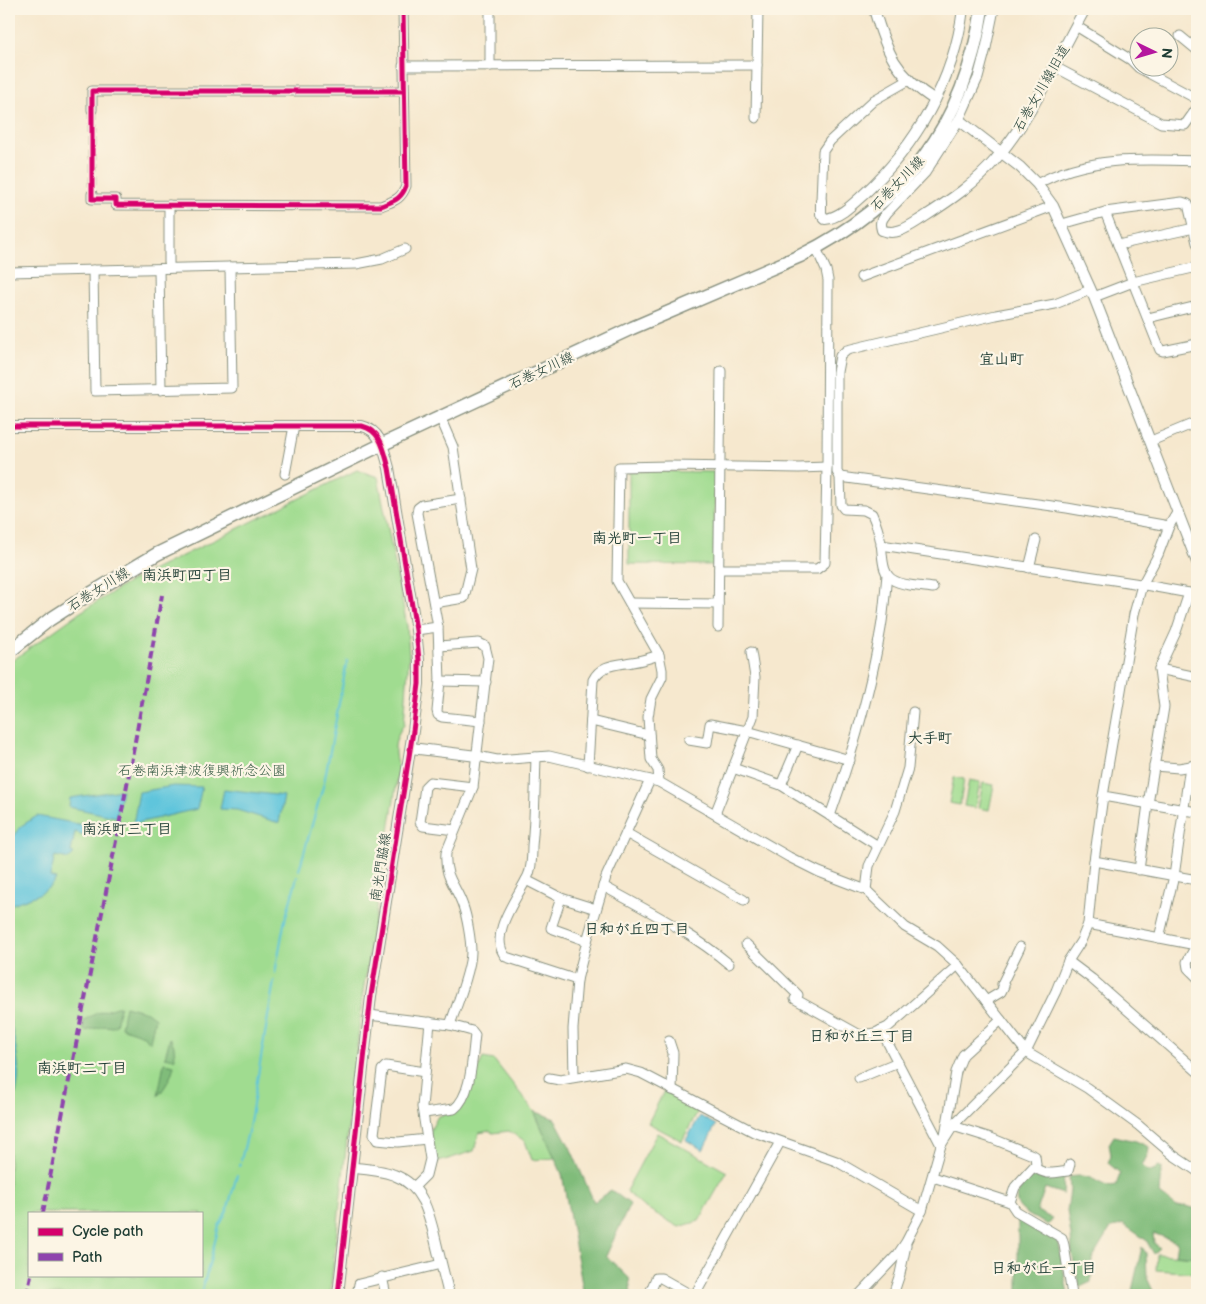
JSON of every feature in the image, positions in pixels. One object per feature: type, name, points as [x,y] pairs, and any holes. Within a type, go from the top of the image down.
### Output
[{"type":"main road","name":"石巻女川線","points":[[9,652],[49,620],[157,554],[440,417],[632,328],[816,248],[874,209],[912,172],[933,145],[953,109],[970,68],[978,38],[982,9]]},
{"type":"street","points":[[92,194],[92,199],[116,199],[116,205],[380,206],[395,200],[402,194],[406,186],[403,9]]},
{"type":"street","points":[[490,9],[490,66]]},
{"type":"street","points":[[756,118],[758,9]]},
{"type":"street","points":[[874,9],[886,48],[893,61],[909,80],[935,100]]},
{"type":"street","points":[[909,80],[874,100],[830,141],[823,151],[821,214],[825,219],[850,206],[885,173],[913,138],[935,100],[953,58],[963,9]]},
{"type":"street","points":[[886,215],[925,173],[959,120],[978,78],[994,9]]},
{"type":"street","name":"石巻女川線旧道","points":[[886,215],[881,220],[882,230],[891,233],[904,229],[953,198],[977,178],[1002,152],[1031,111],[1084,9]]},
{"type":"street","points":[[1076,26],[1128,58]]},
{"type":"street","points":[[1180,36],[1197,50]]},
{"type":"street","points":[[404,66],[757,65]]},
{"type":"street","points":[[1055,67],[1161,123],[1185,125],[1197,108]]},
{"type":"street","points":[[1159,78],[1197,99]]},
{"type":"street","points":[[92,110],[92,91],[404,91]]},
{"type":"street","points":[[959,120],[1002,152],[1036,184],[1053,206],[1092,294],[1197,562]]},
{"type":"street","points":[[1036,184],[1051,176],[1110,160],[1197,161]]},
{"type":"street","points":[[1062,224],[1105,212],[1182,202],[1188,204],[1197,243]]},
{"type":"street","points":[[169,205],[169,268]]},
{"type":"street","points":[[861,277],[1053,206]]},
{"type":"street","points":[[1105,212],[1160,350],[1163,352],[1197,344]]},
{"type":"street","points":[[1118,245],[1194,228]]},
{"type":"street","points":[[816,248],[826,270],[828,280],[837,472],[840,477],[841,505],[844,508],[864,510],[872,514],[877,525],[887,575],[881,628],[864,709],[850,760],[830,816]]},
{"type":"street","points":[[9,272],[356,264],[382,259],[405,249]]},
{"type":"street","points":[[93,270],[95,391],[161,390],[232,388],[230,267]]},
{"type":"street","points":[[719,569],[817,570],[825,563],[827,467],[832,372],[840,356],[846,350],[996,315],[1055,304],[1133,282],[1197,267]]},
{"type":"street","points":[[159,268],[161,390]]},
{"type":"street","points":[[1148,318],[1197,306]]},
{"type":"street","points":[[718,627],[721,371]]},
{"type":"street","points":[[434,603],[464,598],[471,569],[453,447],[440,417]]},
{"type":"street","points":[[1151,441],[1197,422]]},
{"type":"street","points":[[9,426],[362,426],[374,431],[383,444]]},
{"type":"street","points":[[285,474],[294,426]]},
{"type":"street","name":"南光門脇線","points":[[338,1295],[369,1015],[411,748],[419,684],[416,630],[389,468],[383,444]]},
{"type":"street","points":[[659,782],[658,770],[651,759],[648,717],[651,699],[662,677],[659,655],[617,581],[619,467],[827,467]]},
{"type":"street","points":[[840,477],[1067,508],[1169,526]]},
{"type":"street","points":[[461,499],[422,505],[418,508],[417,513],[438,627],[440,681],[438,715],[442,718],[481,721]]},
{"type":"street","points":[[943,1142],[953,1126],[1026,1052],[1056,991],[1068,960],[1081,941],[1088,924],[1103,796],[1134,614],[1142,585],[1158,555],[1169,526],[1178,511]]},
{"type":"street","points":[[1029,568],[1036,540]]},
{"type":"street","points":[[881,545],[1193,594],[1159,669],[1164,707],[1138,870]]},
{"type":"street","points":[[887,575],[895,582],[933,588]]},
{"type":"street","points":[[630,603],[718,604]]},
{"type":"street","points":[[416,630],[438,627]]},
{"type":"street","points":[[439,646],[479,643],[485,646],[488,658],[473,787],[446,852],[447,875],[464,908],[471,951],[470,963],[450,1025]]},
{"type":"street","points":[[714,814],[753,717],[755,676],[751,652]]},
{"type":"street","points":[[588,766],[593,680],[596,674],[611,666],[659,655]]},
{"type":"street","points":[[1159,669],[1197,677]]},
{"type":"street","points":[[440,681],[486,682]]},
{"type":"street","points":[[866,890],[869,866],[895,811],[908,768],[913,712]]},
{"type":"street","points":[[591,721],[649,735]]},
{"type":"street","points":[[688,740],[707,743],[710,724],[747,731],[850,760]]},
{"type":"street","points":[[781,786],[798,745]]},
{"type":"street","points":[[411,748],[497,760],[556,757],[659,782],[819,872],[866,890],[905,927],[937,946],[958,965],[1026,1052],[1087,1088],[1138,1125],[1173,1155],[1197,1171]]},
{"type":"street","points":[[536,757],[534,833],[529,875],[499,939],[502,953],[506,957],[577,980]]},
{"type":"street","points":[[1154,766],[1179,768],[1193,766],[1183,810],[1174,876],[1159,938]]},
{"type":"street","points":[[732,768],[781,786],[878,846]]},
{"type":"street","points":[[574,1077],[573,1029],[577,980],[586,942],[603,886],[650,780]]},
{"type":"street","points":[[455,830],[423,826],[420,822],[424,787],[430,782],[473,787]]},
{"type":"street","points":[[1103,796],[1197,812]]},
{"type":"street","points":[[626,833],[744,900]]},
{"type":"street","points":[[1094,861],[1197,880]]},
{"type":"street","points":[[526,880],[560,898],[596,909]]},
{"type":"street","points":[[603,886],[684,931],[710,948],[729,964]]},
{"type":"street","points":[[560,898],[551,928],[586,942]]},
{"type":"street","points":[[1088,924],[1197,944],[1187,962],[1188,968],[1197,977]]},
{"type":"street","points":[[746,944],[796,997],[860,1035],[875,1033],[881,1030],[903,1014],[958,965]]},
{"type":"street","points":[[986,1001],[1001,992],[1004,986],[1002,984],[1020,947]]},
{"type":"street","points":[[1068,960],[1197,1071]]},
{"type":"street","points":[[369,1015],[450,1025],[472,1031],[475,1035],[468,1083],[457,1106],[454,1109],[424,1113]]},
{"type":"street","points":[[859,1295],[906,1242],[922,1211],[943,1142],[956,1072],[963,1055],[1001,1020]]},
{"type":"street","points":[[414,1187],[426,1175],[430,1158],[422,1107],[430,1022]]},
{"type":"street","points":[[881,1030],[943,1142]]},
{"type":"street","points":[[669,1041],[673,1053],[672,1090]]},
{"type":"street","points":[[859,1078],[898,1062]]},
{"type":"street","points":[[425,1072],[386,1066],[382,1070],[374,1134],[378,1140],[398,1142],[427,1139]]},
{"type":"street","points":[[549,1078],[560,1080],[626,1069],[641,1072],[754,1132],[836,1161],[922,1211]]},
{"type":"street","points":[[953,1126],[991,1138],[1035,1156],[1036,1164],[1015,1187],[1010,1202]]},
{"type":"street","points":[[695,1295],[780,1142]]},
{"type":"street","points":[[1034,1167],[1042,1173],[1052,1173],[1068,1170],[1070,1164]]},
{"type":"street","points":[[353,1168],[390,1173],[404,1179],[414,1187],[423,1199],[429,1214],[449,1295]]},
{"type":"street","points":[[933,1177],[1010,1202],[1016,1211],[1062,1238],[1072,1295]]},
{"type":"street","points":[[893,1295],[900,1274],[906,1242]]},
{"type":"street","points":[[357,1295],[359,1284],[441,1264]]},
{"type":"street","points":[[382,1277],[386,1295]]},
{"type":"street","points":[[649,1295],[656,1278],[661,1278],[690,1295]]},
{"type":"green space","name":"石巻南浜津波復興祈念公園","points":[[357,470],[378,477],[407,626],[409,655],[404,725],[398,735],[395,746],[395,757],[399,768],[363,992],[330,1295],[9,1295],[9,663],[79,613],[129,582]]},
{"type":"green space","points":[[629,471],[715,472],[714,565],[629,564]]},
{"type":"green space","points":[[954,777],[964,779],[960,805],[949,803]]},
{"type":"green space","points":[[969,780],[980,782],[975,808],[964,806]]},
{"type":"green space","points":[[983,783],[994,785],[989,810],[978,808]]},
{"type":"green space","points":[[120,1006],[116,1025],[113,1027],[105,1026],[85,1031],[83,1029],[84,1020],[97,1013]]},
{"type":"green space","points":[[125,1006],[147,1012],[155,1018],[150,1042],[141,1034],[121,1027]]},
{"type":"green space","points":[[170,1038],[174,1046],[175,1059],[165,1057]]},
{"type":"green space","points":[[483,1058],[494,1060],[534,1111],[555,1158],[532,1160],[525,1141],[509,1131],[493,1133],[489,1131],[479,1133],[474,1151],[435,1163],[430,1131],[438,1116],[457,1112]]},
{"type":"green space","points":[[164,1063],[174,1065],[168,1082],[158,1096]]},
{"type":"green space","points":[[664,1091],[699,1109],[682,1141],[648,1123]]},
{"type":"green space","points":[[534,1111],[555,1119],[570,1147],[594,1202],[611,1190],[630,1204],[606,1256],[629,1278],[631,1295],[584,1295],[562,1174]]},
{"type":"green space","points":[[657,1133],[727,1172],[699,1221],[679,1227],[641,1205],[626,1191]]},
{"type":"green space","points":[[1114,1136],[1136,1141],[1149,1147],[1142,1166],[1148,1171],[1154,1171],[1158,1166],[1162,1168],[1160,1194],[1177,1207],[1185,1206],[1197,1209],[1197,1257],[1175,1255],[1177,1242],[1153,1233],[1154,1243],[1160,1248],[1154,1254],[1146,1240],[1123,1224],[1110,1229],[1092,1259],[1091,1282],[1080,1287],[1072,1254],[1067,1211],[1070,1190],[1069,1177],[1085,1176],[1106,1186],[1116,1186],[1120,1173],[1108,1163],[1111,1155],[1109,1144]]},
{"type":"green space","points":[[1034,1174],[1047,1180],[1064,1175],[1063,1194],[1045,1188],[1037,1211],[1053,1219],[1048,1225],[1026,1213],[1018,1204],[1018,1193]]},
{"type":"green space","points":[[1018,1218],[1057,1240],[1068,1295],[1018,1295]]},
{"type":"green space","points":[[1142,1247],[1146,1253],[1147,1278],[1155,1295],[1131,1295]]},
{"type":"green space","points":[[1157,1254],[1197,1257],[1197,1273],[1156,1270]]},
{"type":"water","points":[[173,786],[202,787],[197,809],[133,824],[139,792]]},
{"type":"water","points":[[224,789],[284,796],[279,823],[237,810],[220,809]]},
{"type":"water","points":[[122,790],[116,817],[69,807],[70,798]]},
{"type":"water","points":[[37,816],[104,829],[86,836],[75,832],[71,852],[74,853],[69,859],[55,856],[50,877],[56,879],[51,885],[41,893],[9,906],[9,841],[21,826]]},
{"type":"water","points":[[9,1014],[18,1063],[18,1075],[17,1087],[9,1110]]},
{"type":"water","points":[[700,1116],[716,1125],[703,1150],[686,1140]]},
{"type":"waterway","points":[[299,870],[324,783],[347,661]]},
{"type":"waterway","points":[[275,973],[284,924],[297,877]]},
{"type":"waterway","points":[[241,1160],[249,1128],[274,981]]},
{"type":"waterway","points":[[201,1295],[219,1226],[227,1211],[237,1175]]},
{"type":"tunnel","points":[[92,110],[92,194]]},
{"type":"marked path","points":[[43,1212],[126,790],[162,595]]},
{"type":"marked path","points":[[27,1295],[31,1276]]},
{"type":"cycle path","points":[[403,9],[406,186],[402,194],[396,199],[381,206],[116,205],[116,199],[92,199],[92,91],[404,91]]},
{"type":"cycle path","points":[[9,426],[362,426],[374,432],[384,449],[389,468],[416,630],[419,684],[371,996],[338,1295]]},
{"type":"district","name":"宜山町","points":[[1002,359]]},
{"type":"district","name":"南光町一丁目","points":[[637,538]]},
{"type":"district","name":"南浜町四丁目","points":[[187,575]]},
{"type":"district","name":"大手町","points":[[930,738]]},
{"type":"district","name":"南浜町三丁目","points":[[127,829]]},
{"type":"district","name":"日和が丘四丁目","points":[[637,929]]},
{"type":"district","name":"日和が丘三丁目","points":[[862,1036]]},
{"type":"district","name":"南浜町二丁目","points":[[82,1068]]},
{"type":"district","name":"日和が丘一丁目","points":[[1044,1268]]}]
